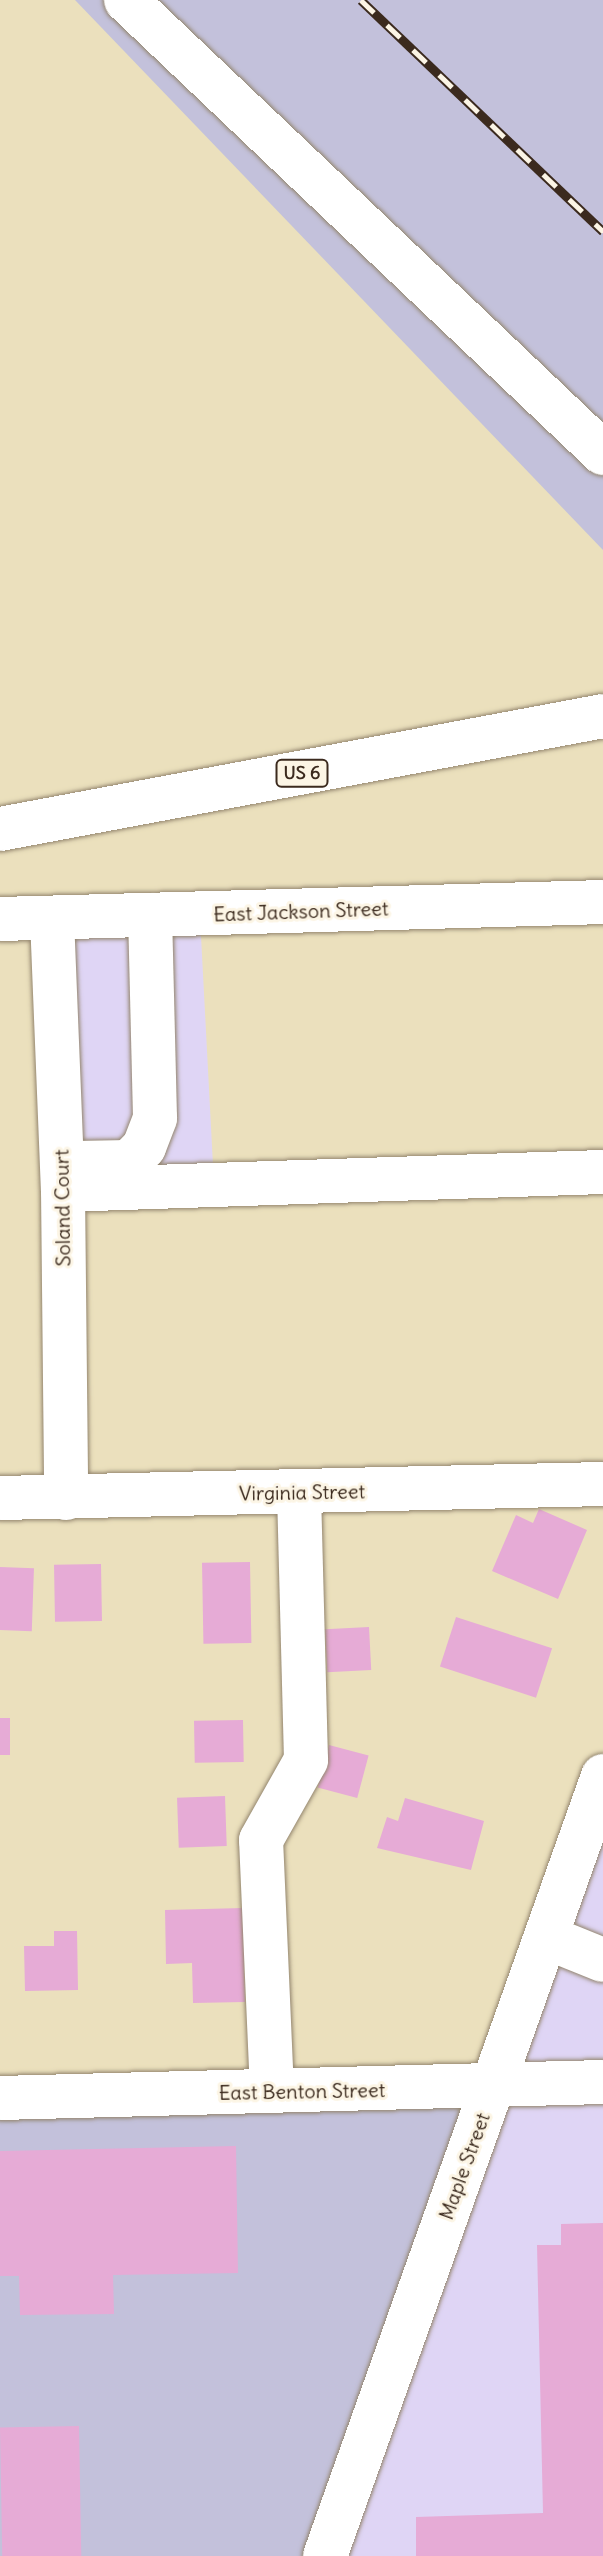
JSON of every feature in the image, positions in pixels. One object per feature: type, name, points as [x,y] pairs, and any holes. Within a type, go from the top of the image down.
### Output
[{"type":"street","points":[[126,0],[603,453]]},
{"type":"street","name":"US 6","points":[[0,829],[603,716]]},
{"type":"street","name":"East Jackson Street","points":[[0,919],[603,902]]},
{"type":"street","points":[[62,1177],[129,1162],[144,1147],[155,1118],[150,915]]},
{"type":"street","name":"Soland Court","points":[[52,918],[62,1177],[66,1498]]},
{"type":"street","points":[[62,1177],[603,1172]]},
{"type":"street","name":"Virginia Street","points":[[0,1498],[603,1484]]},
{"type":"street","points":[[272,2091],[261,1840],[306,1760],[299,1492]]},
{"type":"street","name":"Maple Street","points":[[325,2556],[603,1776]]},
{"type":"street","points":[[546,1937],[603,1960]]},
{"type":"street","name":"East Benton Street","points":[[0,2098],[603,2082]]},
{"type":"shaded area","points":[[75,0],[603,0],[603,550]]},
{"type":"shaded area","points":[[200,917],[214,1182],[69,1189],[55,925]]},
{"type":"shaded area","points":[[603,1791],[603,2556],[330,2556]]},
{"type":"shaded area","points":[[488,2091],[317,2556],[0,2556],[0,2102]]},
{"type":"building","points":[[539,1509],[587,1530],[558,1599],[492,1571],[516,1515],[533,1523]]},
{"type":"building","points":[[250,1562],[251,1643],[203,1644],[202,1563]]},
{"type":"building","points":[[101,1564],[102,1621],[55,1622],[54,1565]]},
{"type":"building","points":[[0,1567],[34,1568],[32,1631],[0,1630]]},
{"type":"building","points":[[456,1617],[552,1648],[536,1698],[440,1666]]},
{"type":"building","points":[[369,1627],[371,1670],[327,1672],[325,1629]]},
{"type":"building","points":[[0,1718],[10,1718],[10,1755],[0,1755]]},
{"type":"building","points":[[243,1720],[244,1762],[195,1763],[194,1721]]},
{"type":"building","points":[[329,1745],[369,1756],[357,1798],[318,1788]]},
{"type":"building","points":[[225,1796],[227,1846],[179,1848],[177,1798]]},
{"type":"building","points":[[405,1798],[484,1821],[471,1870],[377,1848],[387,1817],[398,1821]]},
{"type":"building","points":[[243,1908],[245,2002],[193,2003],[192,1963],[166,1964],[165,1910]]},
{"type":"building","points":[[54,1931],[77,1931],[78,1990],[25,1991],[24,1946],[54,1946]]},
{"type":"building","points":[[236,2146],[238,2273],[113,2275],[114,2314],[20,2315],[19,2276],[0,2276],[0,2151]]},
{"type":"building","points":[[603,2223],[603,2556],[416,2556],[416,2517],[543,2513],[537,2245],[561,2245],[561,2224]]},
{"type":"building","points":[[79,2426],[81,2556],[2,2556],[0,2427]]},
{"type":"railway","points":[[361,0],[603,231]]}]
